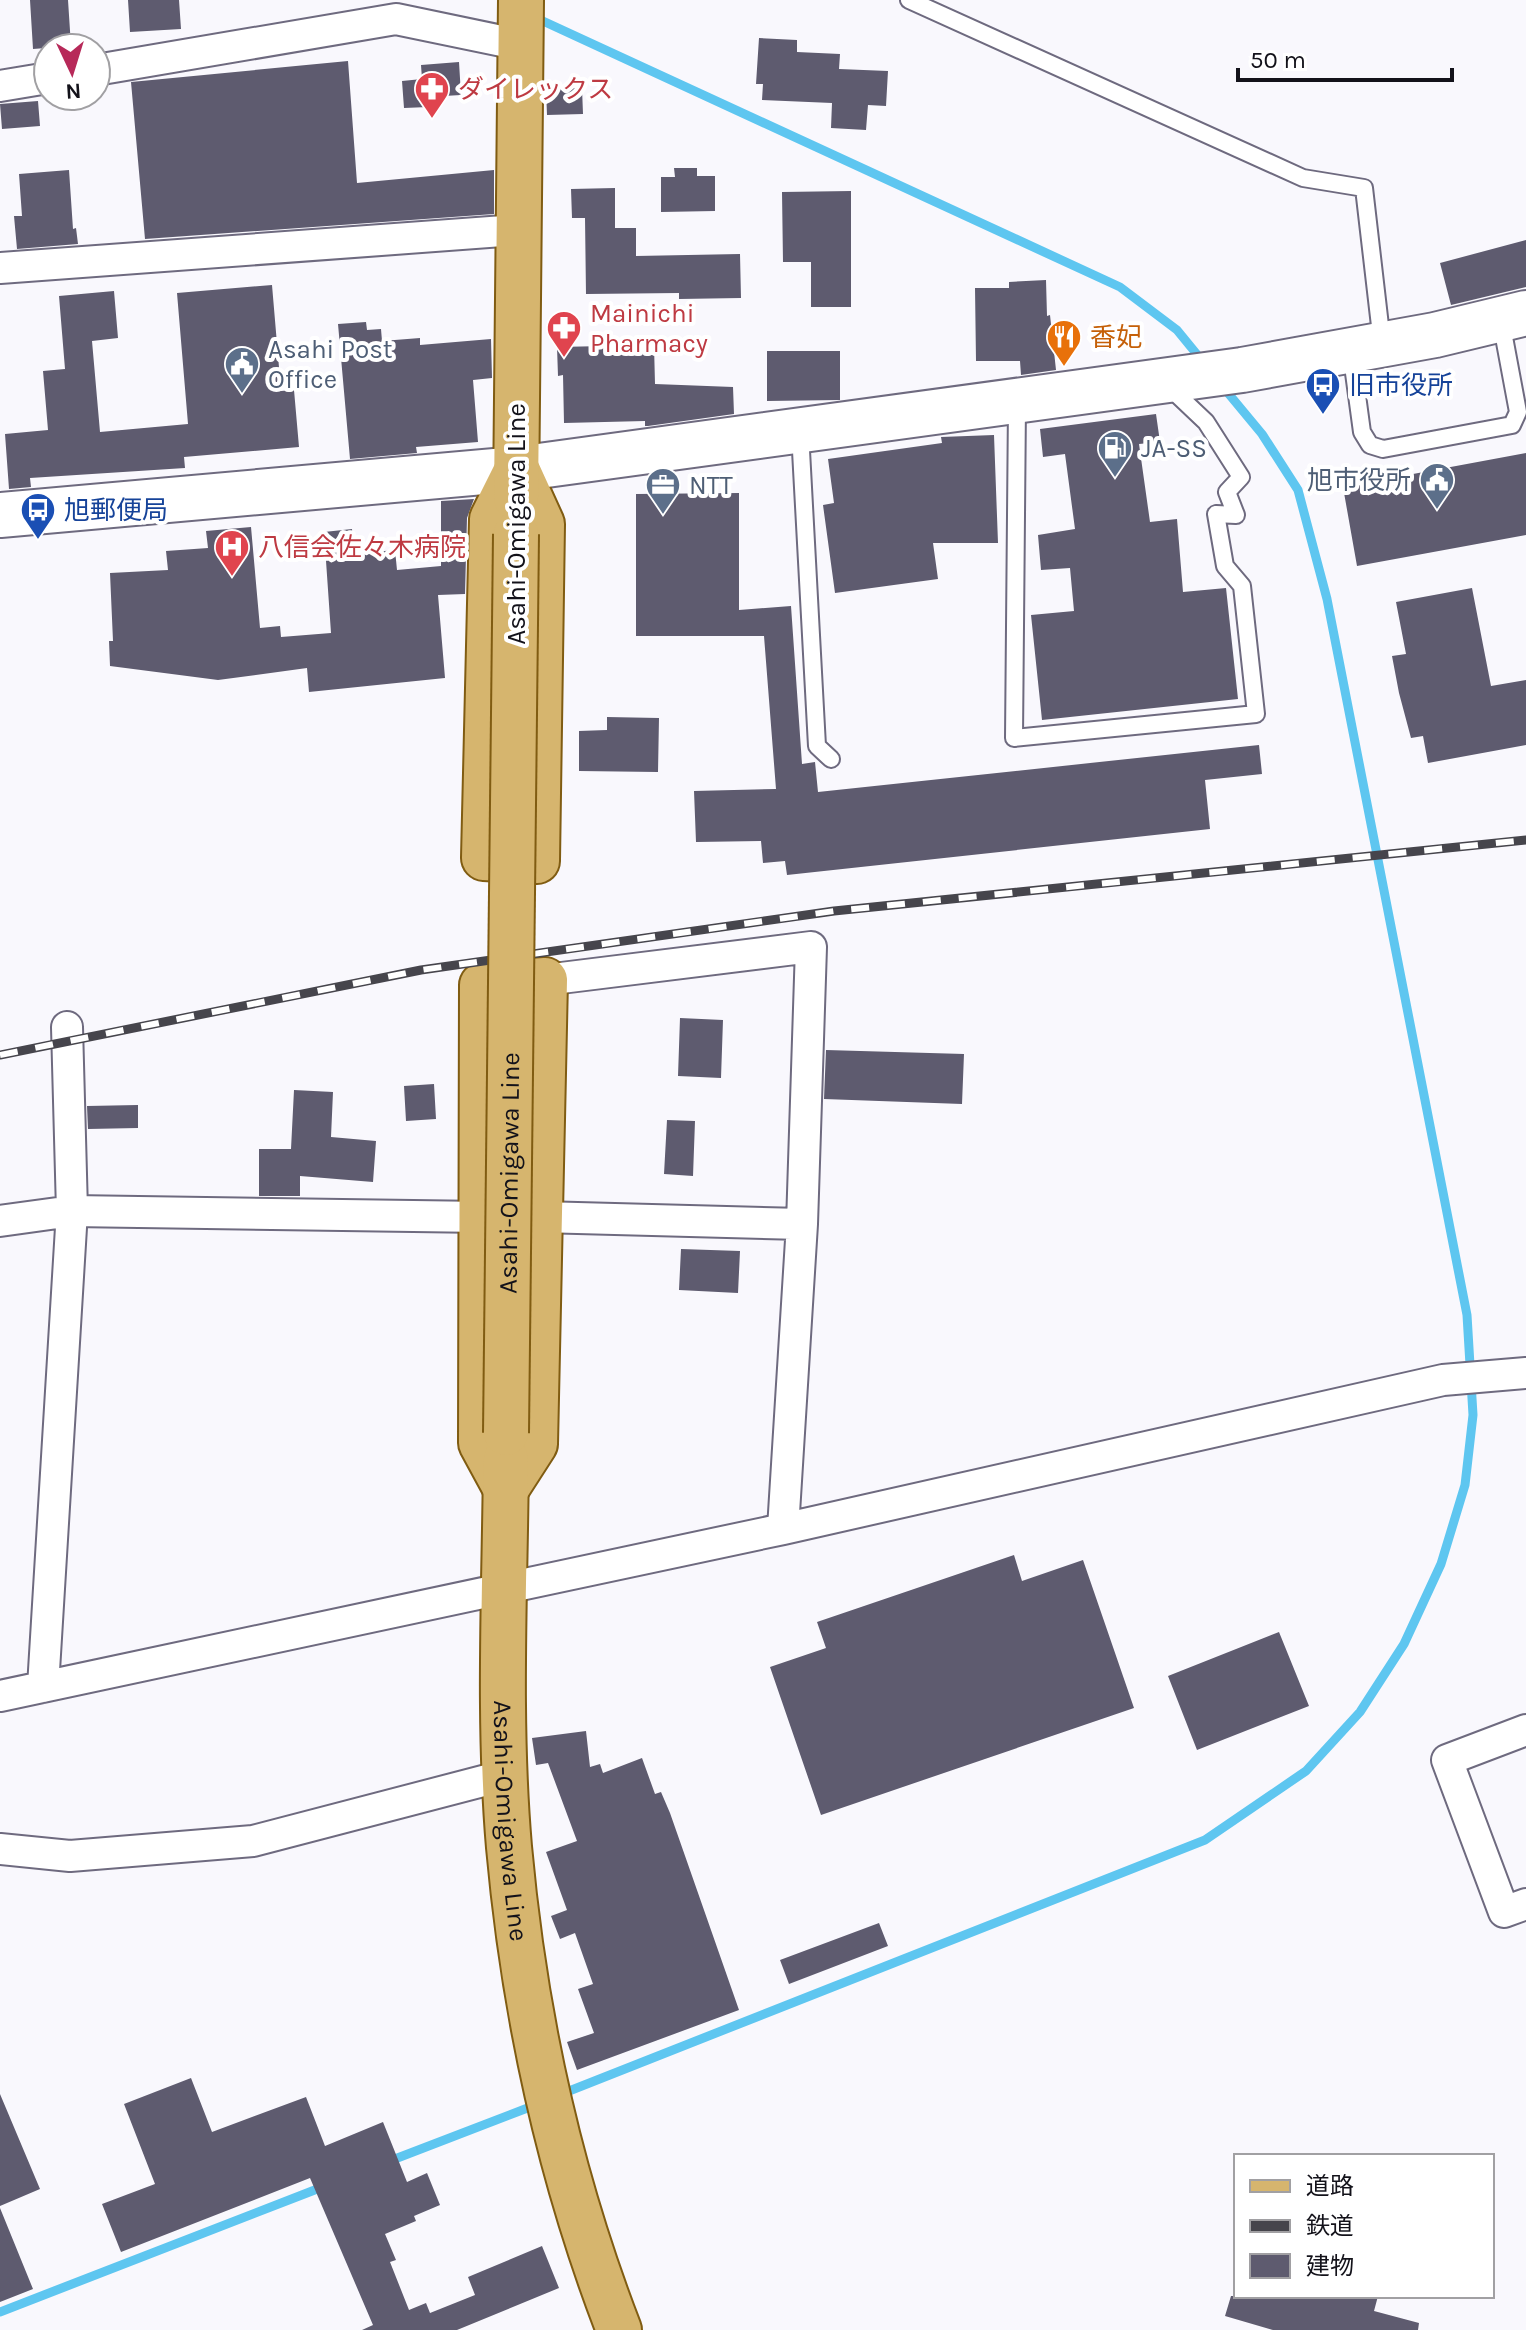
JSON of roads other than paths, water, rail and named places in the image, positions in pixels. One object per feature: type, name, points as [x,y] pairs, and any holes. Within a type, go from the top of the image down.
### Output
[{"type":"main road","name":"Asahi-Omigawa Line","points":[[521,0],[506,1433],[506,1775],[520,1942],[548,2100],[586,2245],[619,2330]]},
{"type":"main road","points":[[517,469],[542,524],[537,861],[484,858],[492,519],[517,469]]},
{"type":"main road","points":[[545,980],[535,1444],[506,1489],[481,1443],[484,1217],[482,985],[545,980]]},
{"type":"street","points":[[112,67],[396,19],[521,45]]},
{"type":"street","points":[[0,86],[32,81]]},
{"type":"street","points":[[0,268],[517,230]]},
{"type":"street","points":[[0,515],[517,469],[1242,370],[1513,316]]},
{"type":"street","points":[[545,980],[811,947],[802,1224],[783,1529]]},
{"type":"street","points":[[43,1687],[72,1211],[67,1027]]},
{"type":"street","points":[[0,1221],[72,1211],[484,1217]]},
{"type":"street","points":[[540,1217],[802,1224]]},
{"type":"street","points":[[0,1696],[505,1590],[1443,1380],[1526,1373]]},
{"type":"street","points":[[1526,1730],[1447,1760],[1504,1912],[1526,1904]]},
{"type":"street","points":[[0,1849],[70,1856],[253,1841],[506,1775]]},
{"type":"lane","points":[[909,0],[1303,178],[1364,188],[1366,347],[1362,432],[1370,445],[1383,449],[1512,425],[1518,412],[1519,388],[1513,316]]},
{"type":"lane","points":[[1017,401],[1014,738],[1256,714],[1242,586],[1225,566],[1216,514],[1236,515],[1227,492],[1241,477],[1206,422],[1174,380]]},
{"type":"lane","points":[[800,430],[817,746],[831,759]]},
{"type":"waterway","points":[[532,16],[1120,287],[1177,330],[1204,363]]},
{"type":"waterway","points":[[559,2095],[1205,1840],[1306,1771],[1360,1712],[1404,1644],[1441,1564],[1465,1485],[1473,1415],[1467,1315],[1327,599],[1298,490],[1262,434],[1223,387]]},
{"type":"waterway","points":[[387,2162],[538,2104]]},
{"type":"waterway","points":[[0,2312],[325,2186]]},
{"type":"railway","points":[[0,1055],[421,970],[834,911],[1526,840]]},
{"type":"place","name":"ダイレックス","points":[[432,120]]},
{"type":"place","name":"Mainichi Pharmacy","points":[[564,359]]},
{"type":"place","name":"香妃","points":[[1064,368]]},
{"type":"place","name":"Asahi Post Office","points":[[242,395]]},
{"type":"place","name":"旧市役所","points":[[1323,416]]},
{"type":"place","name":"JA-SS","points":[[1115,479]]},
{"type":"place","name":"旭市役所","points":[[1437,511]]},
{"type":"place","name":"NTT","points":[[663,516]]},
{"type":"place","name":"旭郵便局","points":[[38,541]]},
{"type":"place","name":"八信会佐々木病院","points":[[232,578]]}]
